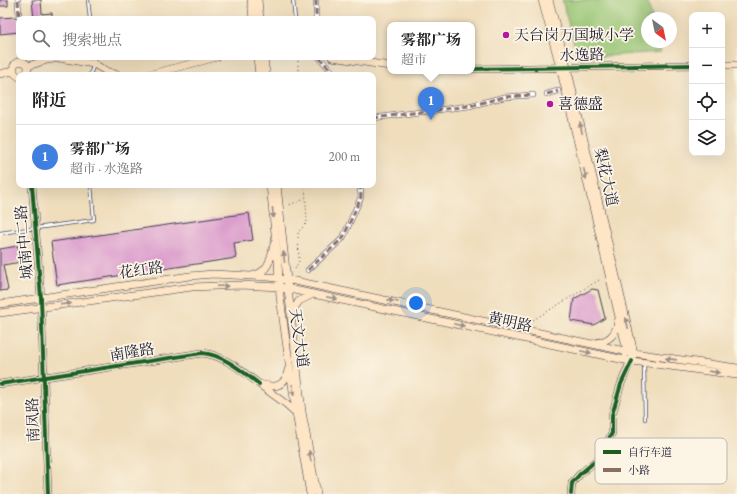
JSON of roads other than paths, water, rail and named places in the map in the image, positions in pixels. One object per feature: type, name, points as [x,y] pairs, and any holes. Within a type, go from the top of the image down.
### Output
[{"type":"main road","points":[[251,0],[254,16]]},
{"type":"main road","points":[[254,16],[258,0]]},
{"type":"main road","name":"梨花大道","points":[[542,0],[564,67],[627,351]]},
{"type":"main road","name":"梨花大道","points":[[549,0],[630,358]]},
{"type":"main road","points":[[28,66],[47,60]]},
{"type":"main road","points":[[94,60],[109,72]]},
{"type":"main road","points":[[159,72],[205,60]]},
{"type":"main road","points":[[257,60],[259,72]]},
{"type":"main road","points":[[264,60],[266,72]]},
{"type":"main road","points":[[351,60],[387,66]]},
{"type":"main road","points":[[16,76],[13,71],[15,64],[20,61],[24,62],[28,66]]},
{"type":"main road","name":"水逸路","points":[[475,69],[689,65]]},
{"type":"main road","points":[[725,65],[737,65]]},
{"type":"main road","points":[[27,72],[28,66]]},
{"type":"main road","points":[[0,74],[13,71]]},
{"type":"main road","name":"城南中二路","points":[[32,188],[41,298]]},
{"type":"main road","name":"天文大道","points":[[270,188],[275,240],[283,280],[288,289],[302,412],[317,494]]},
{"type":"main road","name":"天文大道","points":[[277,188],[283,280],[280,287],[280,297],[296,413],[310,494]]},
{"type":"main road","points":[[248,275],[260,274],[265,269],[268,264],[275,240]]},
{"type":"main road","name":"花红路","points":[[0,304],[190,276],[213,274],[248,275],[283,280]]},
{"type":"main road","points":[[190,276],[205,279],[203,283],[192,287]]},
{"type":"main road","name":"黄明路","points":[[283,280],[301,282],[627,351],[630,358]]},
{"type":"main road","name":"花红路","points":[[0,313],[192,287],[241,285],[280,287]]},
{"type":"main road","name":"黄明路","points":[[280,287],[644,362],[737,375]]},
{"type":"main road","points":[[291,313],[299,301],[313,294]]},
{"type":"main road","name":"南凤路","points":[[41,298],[48,494]]},
{"type":"main road","points":[[589,344],[604,342],[611,337],[617,330],[619,317]]},
{"type":"main road","name":"南隆路","points":[[0,384],[202,353],[220,357],[259,384],[296,413]]},
{"type":"main road","points":[[609,438],[612,433],[612,415],[630,358]]},
{"type":"main road","name":"黄明路","points":[[630,358],[737,368]]},
{"type":"main road","points":[[259,384],[270,386],[280,385],[287,376],[289,364]]},
{"type":"main road","points":[[571,494],[572,483],[595,461]]},
{"type":"street","points":[[18,0],[19,16]]},
{"type":"street","points":[[316,0],[316,16]]},
{"type":"street","points":[[322,60],[332,72]]},
{"type":"street","points":[[547,94],[558,91]]},
{"type":"street","points":[[376,118],[468,106],[504,97],[532,95]]},
{"type":"street","points":[[308,270],[343,238],[361,197],[360,188]]},
{"type":"lane","points":[[88,0],[90,16]]},
{"type":"lane","points":[[294,0],[295,16]]},
{"type":"lane","points":[[91,72],[94,60]]},
{"type":"lane","points":[[0,233],[94,220],[91,188]]},
{"type":"lane","points":[[644,362],[643,375],[645,419]]},
{"type":"place","name":"天台岗万国城小学","points":[[506,35]]},
{"type":"place","name":"喜德盛","points":[[550,104]]},
{"type":"place","name":"雾都广场","points":[[431,120]]}]
